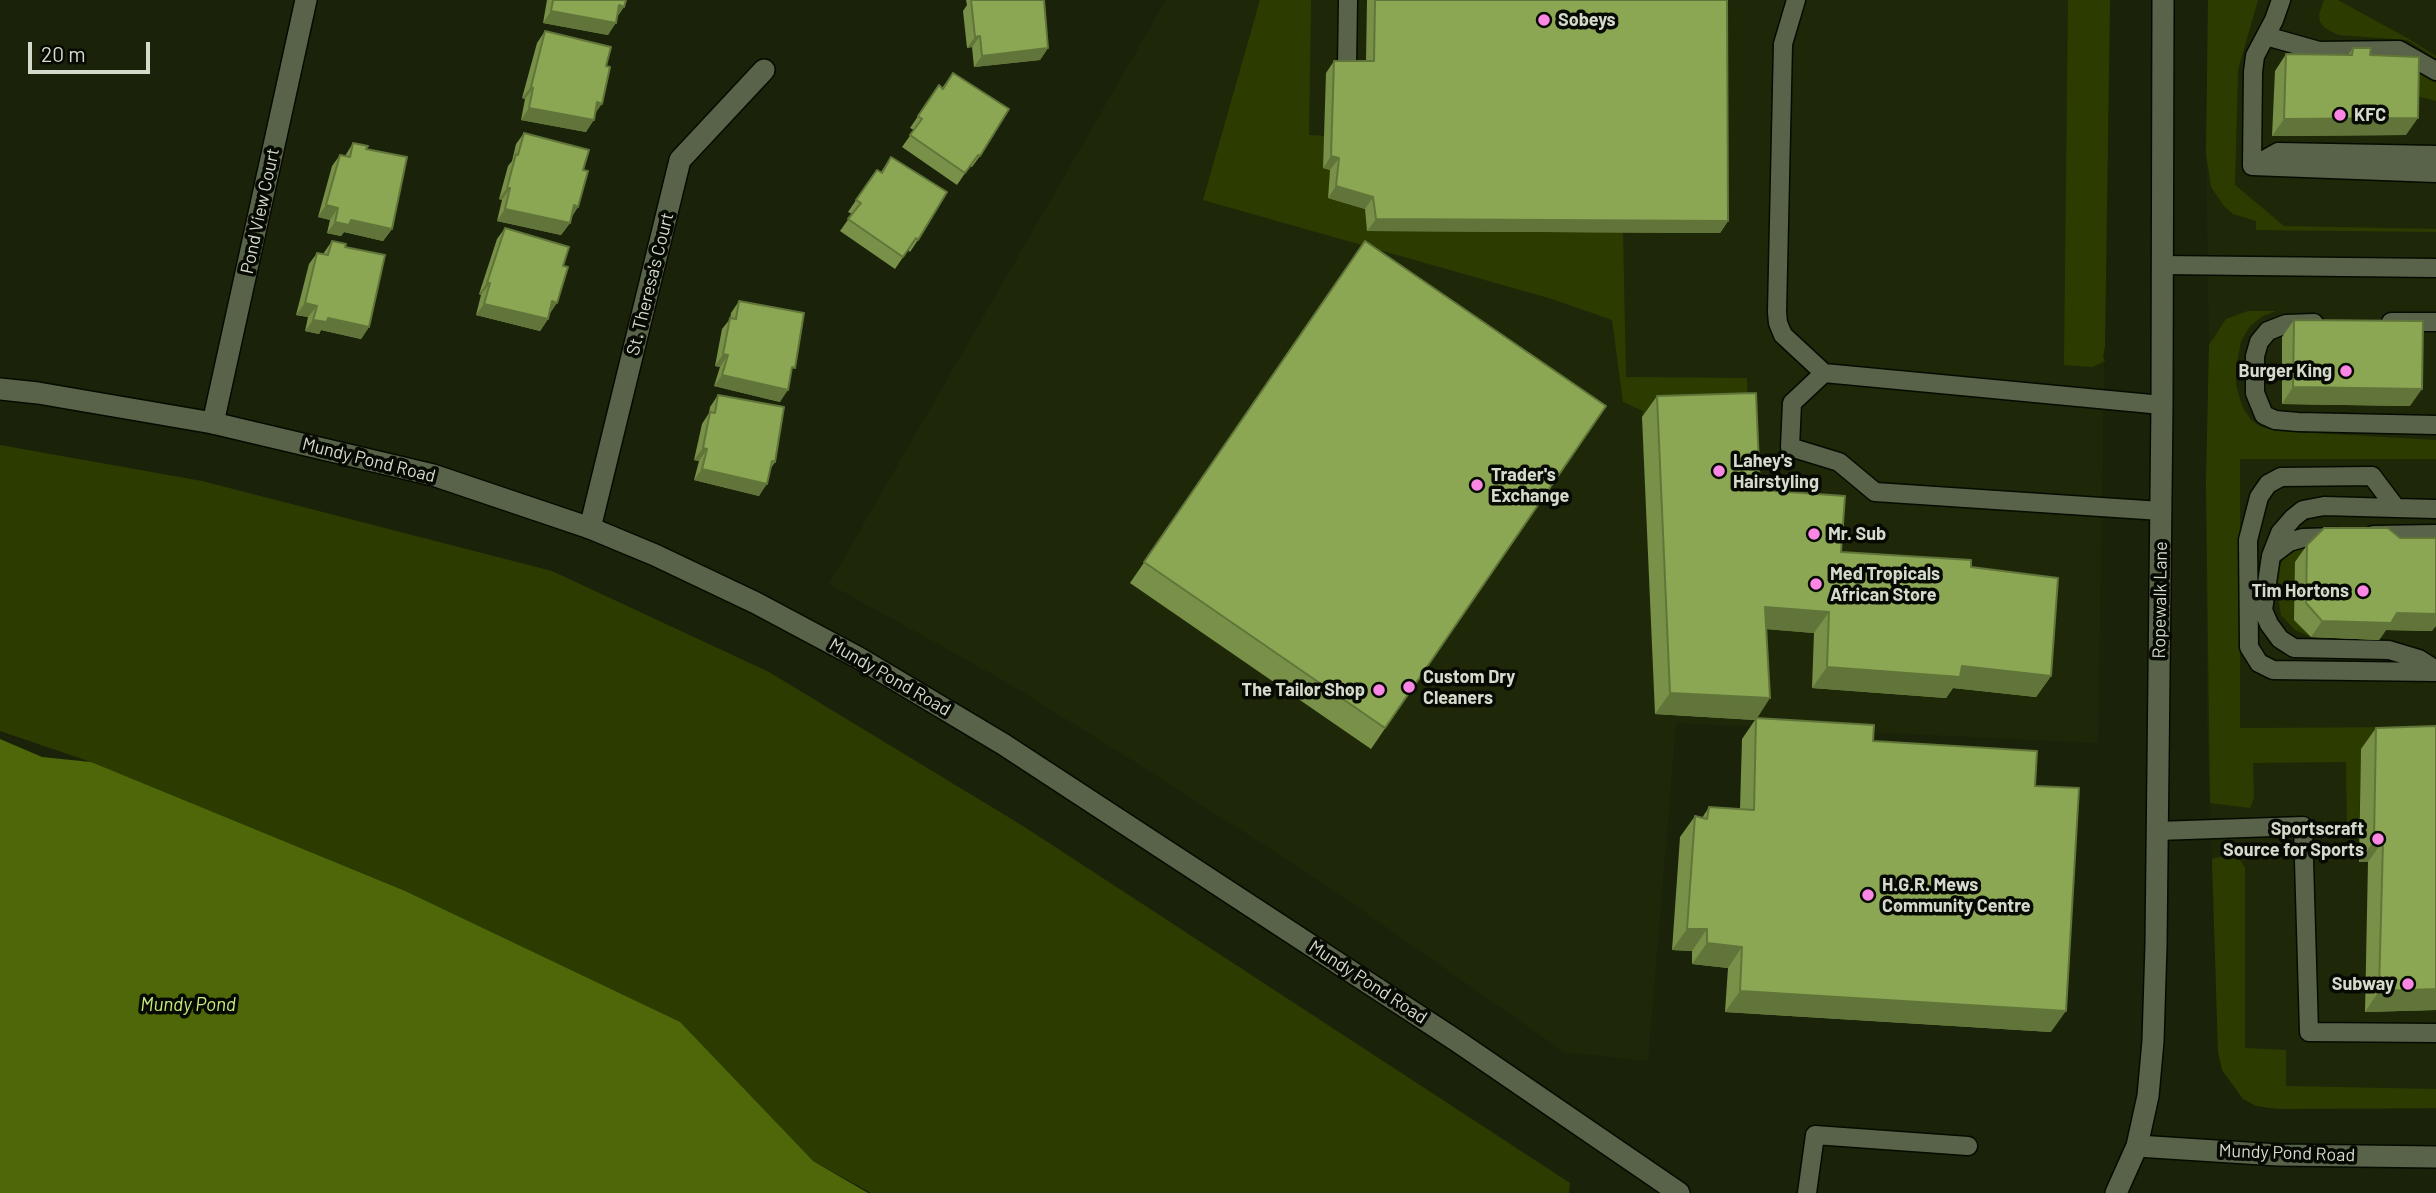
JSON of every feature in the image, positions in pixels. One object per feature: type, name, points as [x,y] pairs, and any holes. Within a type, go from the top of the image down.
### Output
[{"type":"street","name":"Pond View Court","points":[[214,423],[306,0]]},
{"type":"street","name":"Ropewalk Lane","points":[[2116,1193],[2137,1146],[2148,1096],[2153,1041],[2161,511],[2163,0]]},
{"type":"street","name":"St. Theresa's Court","points":[[590,528],[680,160],[764,70]]},
{"type":"street","name":"Mundy Pond Road","points":[[0,389],[214,423],[433,475],[590,528],[756,603],[859,658],[1003,744],[1457,1041],[1679,1193]]},
{"type":"street","name":"Mundy Pond Road","points":[[2137,1146],[2278,1155],[2436,1157]]},
{"type":"lane","points":[[1347,67],[1348,0]]},
{"type":"lane","points":[[1796,0],[1783,44],[1777,312],[1783,335],[1824,373],[2162,405]]},
{"type":"lane","points":[[2252,166],[2255,56],[2281,0]]},
{"type":"lane","points":[[2266,36],[2319,51],[2399,50],[2436,72]]},
{"type":"lane","points":[[2252,166],[2278,152],[2436,155]]},
{"type":"lane","points":[[2252,166],[2436,173]]},
{"type":"lane","points":[[2162,265],[2436,268]]},
{"type":"lane","points":[[2367,322],[2436,322]]},
{"type":"lane","points":[[2326,323],[2286,324],[2268,331],[2259,342],[2255,356],[2255,393],[2264,415],[2275,420],[2298,422],[2436,425]]},
{"type":"lane","points":[[1824,373],[1791,402],[1790,447],[1839,462],[1875,492],[2161,511]]},
{"type":"lane","points":[[2396,508],[2372,476],[2281,477],[2268,484],[2259,497],[2248,540],[2249,647],[2259,663],[2273,670],[2436,671]]},
{"type":"lane","points":[[2436,509],[2324,506],[2303,510],[2280,533],[2271,556],[2263,610],[2280,639],[2294,648],[2389,650],[2419,659],[2436,671]]},
{"type":"lane","points":[[2271,556],[2289,542],[2304,538],[2436,534]]},
{"type":"lane","points":[[2157,831],[2303,826],[2309,1032],[2436,1033]]},
{"type":"lane","points":[[1807,1193],[1815,1135],[1968,1146]]},
{"type":"shaded area","points":[[1166,0],[2110,0],[2098,743],[1676,723],[1648,1061],[1564,1052],[1323,883],[1127,757],[1003,680],[829,584]]},
{"type":"shaded area","points":[[1260,0],[1311,0],[1309,135],[1324,136],[1323,168],[1330,170],[1328,198],[1365,209],[1368,231],[1623,232],[1626,377],[1747,378],[1748,410],[1741,414],[1642,417],[1643,411],[1623,402],[1612,320],[1552,299],[1203,200]]},
{"type":"shaded area","points":[[2068,0],[2110,0],[2105,361],[2092,367],[2064,365]]},
{"type":"shaded area","points":[[2208,0],[2436,0],[2436,1109],[2278,1109],[2256,1106],[2243,1099],[2222,1070],[2218,1052],[2207,719]]},
{"type":"shaded area","points":[[2208,0],[2258,0],[2238,70],[2235,185],[2284,226],[2436,229],[2436,232],[2256,230],[2256,221],[2233,214],[2224,206],[2211,187],[2206,153]]},
{"type":"shaded area","points":[[2324,0],[2338,0],[2407,38],[2436,58],[2407,40],[2338,35],[2320,22],[2319,14]]},
{"type":"shaded area","points":[[2411,68],[2436,83],[2436,101],[2413,95]]},
{"type":"shaded area","points":[[2248,311],[2276,311],[2263,316],[2250,326],[2241,341],[2237,363],[2236,385],[2242,406],[2251,420],[2261,427],[2277,431],[2436,440],[2436,459],[2240,459],[2240,728],[2436,727],[2361,749],[2359,835],[2347,834],[2346,762],[2253,763],[2254,798],[2250,808],[2210,803],[2206,482],[2209,345],[2226,319]]},
{"type":"shaded area","points":[[0,445],[202,481],[552,571],[769,672],[1023,826],[1570,1183],[1569,1193],[871,1193],[91,762],[0,731]]},
{"type":"shaded area","points":[[2307,541],[2311,637],[2295,630],[2281,615],[2277,589],[2277,573],[2285,555]]},
{"type":"shaded area","points":[[2223,856],[2241,861],[2245,868],[2245,1048],[2286,1050],[2286,1086],[2436,1089],[2436,1108],[2278,1109],[2256,1106],[2243,1099],[2222,1070],[2218,1052],[2212,859]]},
{"type":"water","name":"Mundy Pond","points":[[0,739],[42,757],[91,762],[405,891],[680,1022],[813,1161],[868,1193],[0,1193]]},
{"type":"building","points":[[553,0],[626,0],[624,7],[619,5],[616,23],[551,11]]},
{"type":"building","points":[[971,0],[1044,0],[1048,48],[982,56],[980,36],[975,37]]},
{"type":"building","points":[[1375,0],[1727,0],[1728,221],[1376,219],[1373,197],[1336,186],[1339,158],[1331,156],[1334,61],[1374,61]]},
{"type":"building","points":[[545,31],[611,47],[606,66],[610,67],[602,104],[597,102],[594,120],[529,108],[531,87]]},
{"type":"building","name":"KFC","points":[[2353,48],[2371,48],[2370,55],[2419,57],[2418,118],[2284,119],[2286,54],[2352,55]]},
{"type":"building","points":[[953,73],[1009,109],[980,156],[978,155],[965,173],[910,135],[922,119],[918,116],[939,85],[943,89]]},
{"type":"building","points":[[524,133],[589,150],[583,170],[588,171],[578,207],[574,205],[570,223],[505,209],[510,188],[507,188]]},
{"type":"building","points":[[353,143],[368,146],[366,149],[407,157],[392,229],[351,220],[349,225],[335,222],[338,208],[326,205],[340,155],[350,157]]},
{"type":"building","points":[[891,157],[947,192],[918,240],[916,238],[903,257],[848,219],[861,203],[856,200],[877,170],[882,173]]},
{"type":"building","points":[[505,228],[569,247],[563,266],[568,267],[557,303],[552,301],[548,319],[484,304],[490,283],[487,283]]},
{"type":"building","points":[[332,241],[346,244],[345,247],[385,255],[369,327],[328,318],[327,322],[313,320],[317,306],[305,303],[317,253],[328,255]]},
{"type":"building","points":[[1365,241],[1606,406],[1385,728],[1144,562]]},
{"type":"building","points":[[739,301],[804,313],[795,368],[792,367],[788,390],[722,375],[728,355],[723,354],[730,318],[736,319]]},
{"type":"building","name":"Burger King","points":[[2294,320],[2423,321],[2422,389],[2293,387]]},
{"type":"building","points":[[1756,393],[1760,490],[1845,496],[1841,552],[1971,560],[1971,567],[2058,578],[2051,676],[1962,666],[1960,677],[1827,667],[1829,612],[1765,607],[1770,698],[1670,693],[1657,396]]},
{"type":"building","points":[[718,395],[784,407],[775,462],[772,461],[767,484],[702,469],[707,449],[703,448],[710,412],[715,413]]},
{"type":"building","name":"Tim Hortons","points":[[2324,528],[2388,528],[2400,538],[2436,538],[2436,614],[2397,613],[2391,623],[2322,621],[2306,603],[2307,545]]},
{"type":"building","name":"H.G.R. Mews Community Centre","points":[[1756,718],[1874,725],[1873,741],[2037,751],[2035,786],[2079,788],[2066,1011],[1740,991],[1742,947],[1707,943],[1707,929],[1687,929],[1695,816],[1707,819],[1709,807],[1754,810]]},
{"type":"building","points":[[2436,726],[2436,989],[2379,991],[2383,841],[2374,841],[2376,728]]},
{"type":"place","name":"Sobeys","points":[[1544,20]]},
{"type":"place","name":"KFC","points":[[2340,115]]},
{"type":"place","name":"Burger King","points":[[2346,371]]},
{"type":"place","name":"Lahey's Hairstyling","points":[[1719,471]]},
{"type":"place","name":"Trader's Exchange","points":[[1477,485]]},
{"type":"place","name":"Mr. Sub","points":[[1814,534]]},
{"type":"place","name":"Med Tropicals African Store","points":[[1816,584]]},
{"type":"place","name":"Tim Hortons","points":[[2363,591]]},
{"type":"place","name":"Custom Dry Cleaners","points":[[1409,687]]},
{"type":"place","name":"The Tailor Shop","points":[[1379,690]]},
{"type":"place","name":"Sportscraft Source for Sports","points":[[2378,839]]},
{"type":"place","name":"H.G.R. Mews Community Centre","points":[[1868,895]]},
{"type":"place","name":"Subway","points":[[2408,984]]}]
